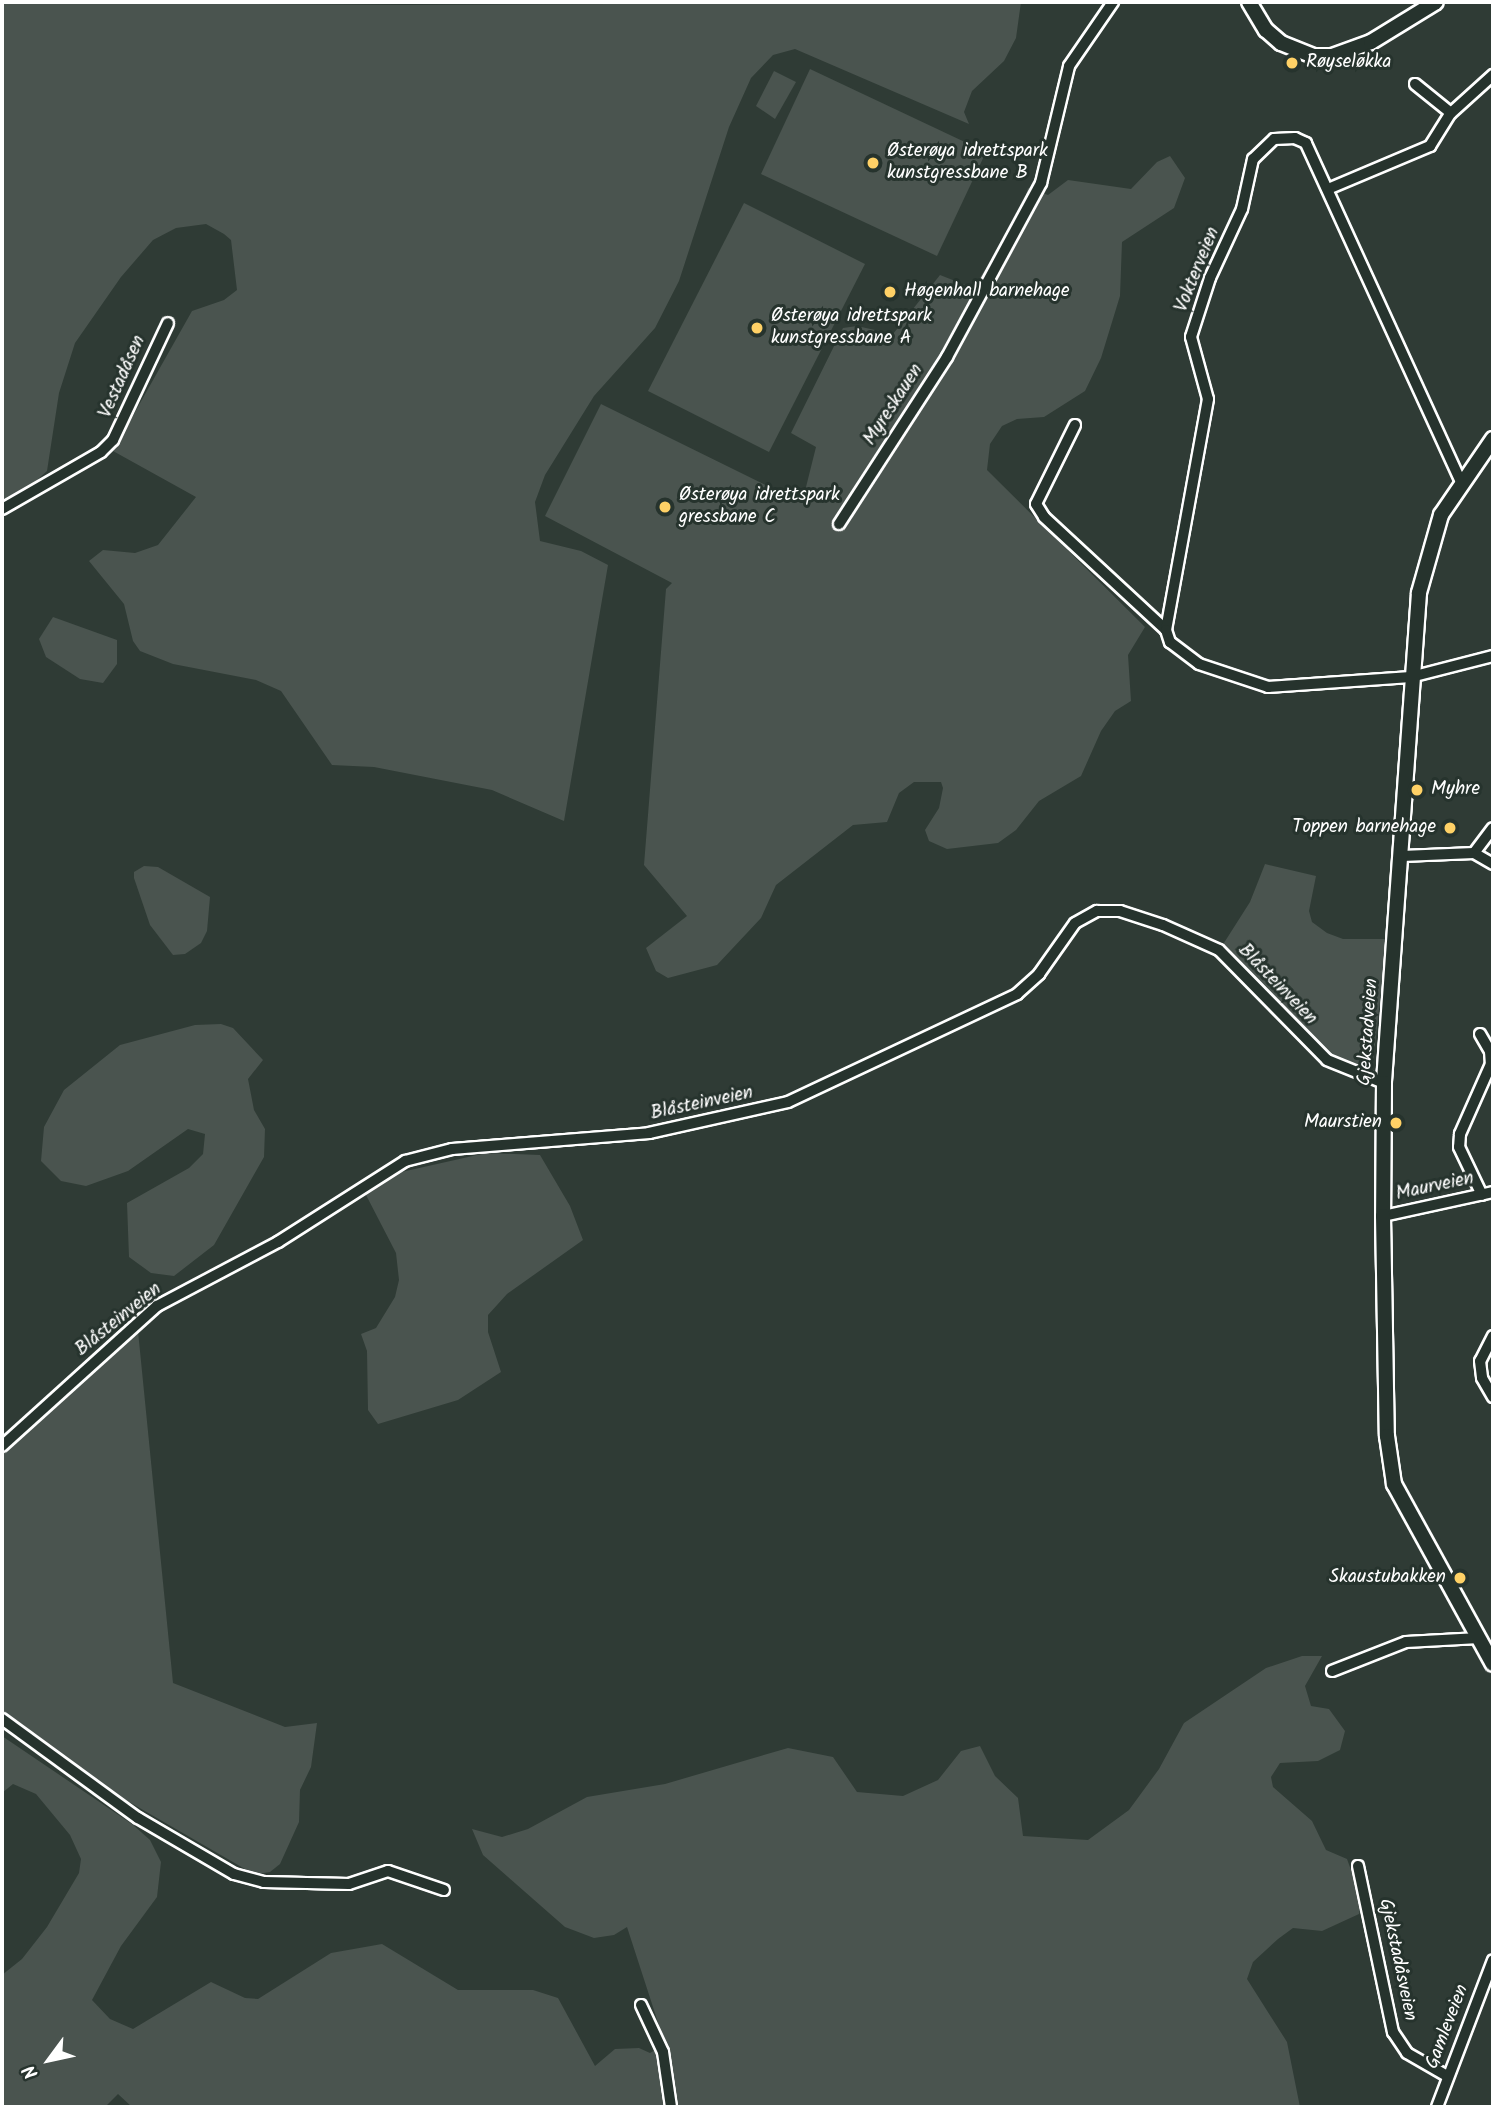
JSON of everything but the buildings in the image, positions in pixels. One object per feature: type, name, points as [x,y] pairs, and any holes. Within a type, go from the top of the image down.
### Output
[{"type":"street","name":"Myreskauen","points":[[839,524],[947,357],[1041,183],[1069,66],[1113,2]]},
{"type":"street","points":[[1249,2],[1266,30],[1281,43],[1323,56],[1371,42],[1436,2]]},
{"type":"street","points":[[1328,189],[1430,146],[1451,113],[1493,75]]},
{"type":"street","points":[[1415,85],[1451,113]]},
{"type":"street","name":"Vokterveien","points":[[1166,630],[1208,399],[1191,337],[1210,278],[1242,209],[1253,159],[1274,139],[1294,138],[1307,143],[1461,482]]},
{"type":"street","name":"Vestadåsen","points":[[2,509],[101,452],[113,440],[168,323]]},
{"type":"street","points":[[1075,425],[1036,505],[1044,517],[1166,630],[1170,642],[1199,664],[1268,687],[1411,677],[1493,656]]},
{"type":"street","name":"Gjekstadveien","points":[[1493,439],[1461,482],[1441,515],[1422,571],[1411,677],[1402,856],[1384,1083],[1383,1216],[1387,1436],[1394,1484],[1493,1664]]},
{"type":"street","points":[[1474,853],[1493,828]]},
{"type":"street","points":[[1402,856],[1474,853],[1493,864]]},
{"type":"street","name":"Blåsteinveien","points":[[2,1446],[157,1306],[278,1242],[405,1161],[465,1147],[649,1133],[788,1101],[1017,995],[1039,974],[1075,923],[1097,911],[1120,911],[1152,921],[1219,950],[1321,1055],[1384,1083]]},
{"type":"street","points":[[1480,1034],[1491,1064],[1460,1134],[1459,1147],[1488,1193]]},
{"type":"street","name":"Maurveien","points":[[1383,1216],[1488,1193]]},
{"type":"street","points":[[1493,1336],[1480,1361],[1482,1378],[1493,1397]]},
{"type":"street","points":[[1332,1671],[1406,1642],[1479,1638]]},
{"type":"street","points":[[2,1719],[138,1818],[234,1874],[264,1882],[349,1884],[388,1871],[443,1890]]},
{"type":"street","name":"Gjekstadåsveien","points":[[1358,1866],[1396,2038],[1411,2056],[1447,2077]]},
{"type":"street","name":"Gamleveien","points":[[1437,2107],[1493,1960]]},
{"type":"street","points":[[641,2005],[663,2052],[671,2107]]},
{"type":"shaded area","points":[[2,2],[404,5],[1021,2],[1016,38],[1004,61],[972,91],[964,112],[969,124],[795,49],[773,55],[751,78],[729,127],[679,281],[655,328],[594,396],[545,475],[535,502],[540,541],[581,551],[608,565],[564,821],[492,790],[374,767],[332,765],[281,691],[256,680],[173,664],[140,651],[133,641],[124,604],[89,561],[103,550],[135,553],[158,545],[196,497],[113,451],[192,311],[224,300],[237,290],[231,240],[224,234],[206,224],[176,228],[153,240],[121,277],[75,343],[59,393],[47,471],[26,490],[2,502]]},
{"type":"shaded area","name":"Østerøya idrettspark kunstgressbane B","points":[[810,69],[986,152],[937,256],[761,174]]},
{"type":"shaded area","points":[[774,71],[796,82],[775,119],[756,106]]},
{"type":"shaded area","points":[[1170,156],[1185,178],[1174,208],[1122,242],[1120,296],[1101,358],[1085,391],[1044,417],[1017,419],[1002,426],[990,444],[987,470],[1145,627],[1128,655],[1131,701],[1115,711],[1101,731],[1081,776],[1039,801],[1016,830],[998,843],[947,849],[929,841],[925,830],[939,808],[943,788],[941,782],[914,782],[899,793],[887,822],[853,825],[776,885],[761,918],[717,965],[668,978],[656,971],[646,948],[687,916],[644,865],[666,589],[672,583],[545,516],[601,404],[802,503],[816,447],[791,433],[843,328],[857,326],[893,334],[940,275],[973,288],[1019,218],[1028,188],[1048,195],[1068,180],[1131,189],[1157,162]]},
{"type":"shaded area","name":"Østerøya idrettspark kunstgressbane A","points":[[744,203],[865,264],[769,452],[648,391]]},
{"type":"shaded area","points":[[53,617],[117,640],[117,664],[103,683],[80,679],[46,657],[39,639]]},
{"type":"shaded area","points":[[1265,864],[1316,876],[1309,911],[1312,922],[1327,933],[1343,939],[1387,939],[1372,1071],[1345,1065],[1322,1050],[1266,986],[1222,946],[1250,902]]},
{"type":"shaded area","points":[[144,866],[158,867],[210,897],[207,931],[201,943],[185,954],[173,955],[150,925],[134,878],[134,872]]},
{"type":"shaded area","points":[[221,1024],[233,1028],[263,1060],[248,1079],[254,1110],[265,1129],[264,1157],[214,1245],[174,1276],[151,1273],[129,1257],[127,1203],[189,1168],[203,1154],[205,1134],[188,1129],[128,1171],[86,1186],[61,1181],[41,1161],[44,1127],[64,1090],[120,1045],[195,1025]]},
{"type":"shaded area","points":[[486,1153],[540,1155],[570,1206],[583,1240],[507,1294],[488,1315],[488,1332],[501,1372],[458,1400],[378,1424],[368,1410],[367,1351],[361,1334],[376,1328],[395,1297],[399,1280],[396,1253],[366,1195],[367,1189],[397,1173]]},
{"type":"shaded area","points":[[138,1331],[173,1683],[285,1727],[317,1723],[311,1767],[300,1790],[299,1822],[280,1864],[270,1872],[258,1874],[245,1869],[112,1792],[2,1713],[2,1455]]},
{"type":"shaded area","points":[[1302,1656],[1322,1656],[1305,1686],[1311,1706],[1329,1709],[1345,1731],[1340,1750],[1318,1761],[1280,1763],[1271,1777],[1273,1787],[1312,1821],[1326,1850],[1347,1859],[1362,1900],[1359,1914],[1322,1931],[1293,1928],[1253,1962],[1247,1979],[1287,2042],[1300,2107],[132,2107],[118,2094],[105,2107],[2,2107],[2,1975],[22,1959],[47,1927],[79,1873],[81,1859],[70,1835],[36,1794],[13,1784],[2,1793],[2,1736],[132,1824],[150,1840],[161,1862],[157,1897],[121,1946],[92,2000],[110,2019],[133,2029],[211,1982],[245,1998],[258,1999],[331,1953],[382,1944],[458,1990],[533,1990],[558,1998],[595,2066],[615,2049],[639,2048],[650,2053],[665,2044],[627,1927],[614,1935],[594,1938],[565,1927],[483,1855],[472,1829],[502,1837],[528,1829],[587,1797],[665,1784],[788,1748],[833,1757],[857,1792],[903,1796],[938,1780],[961,1751],[980,1746],[995,1776],[1018,1798],[1023,1836],[1088,1840],[1129,1810],[1159,1769],[1184,1723],[1266,1668]]},
{"type":"place","name":"Røyseløkka","points":[[1292,63]]},
{"type":"place","name":"Østerøya idrettspark kunstgressbane B","points":[[873,163]]},
{"type":"place","name":"Høgenhall barnehage","points":[[890,292]]},
{"type":"place","name":"Østerøya idrettspark kunstgressbane A","points":[[757,328]]},
{"type":"place","name":"Østerøya idrettspark gressbane C","points":[[665,507]]},
{"type":"place","name":"Myhre","points":[[1417,790]]},
{"type":"place","name":"Toppen barnehage","points":[[1450,828]]},
{"type":"place","name":"Maurstien","points":[[1396,1123]]},
{"type":"place","name":"Skaustubakken","points":[[1460,1578]]}]
